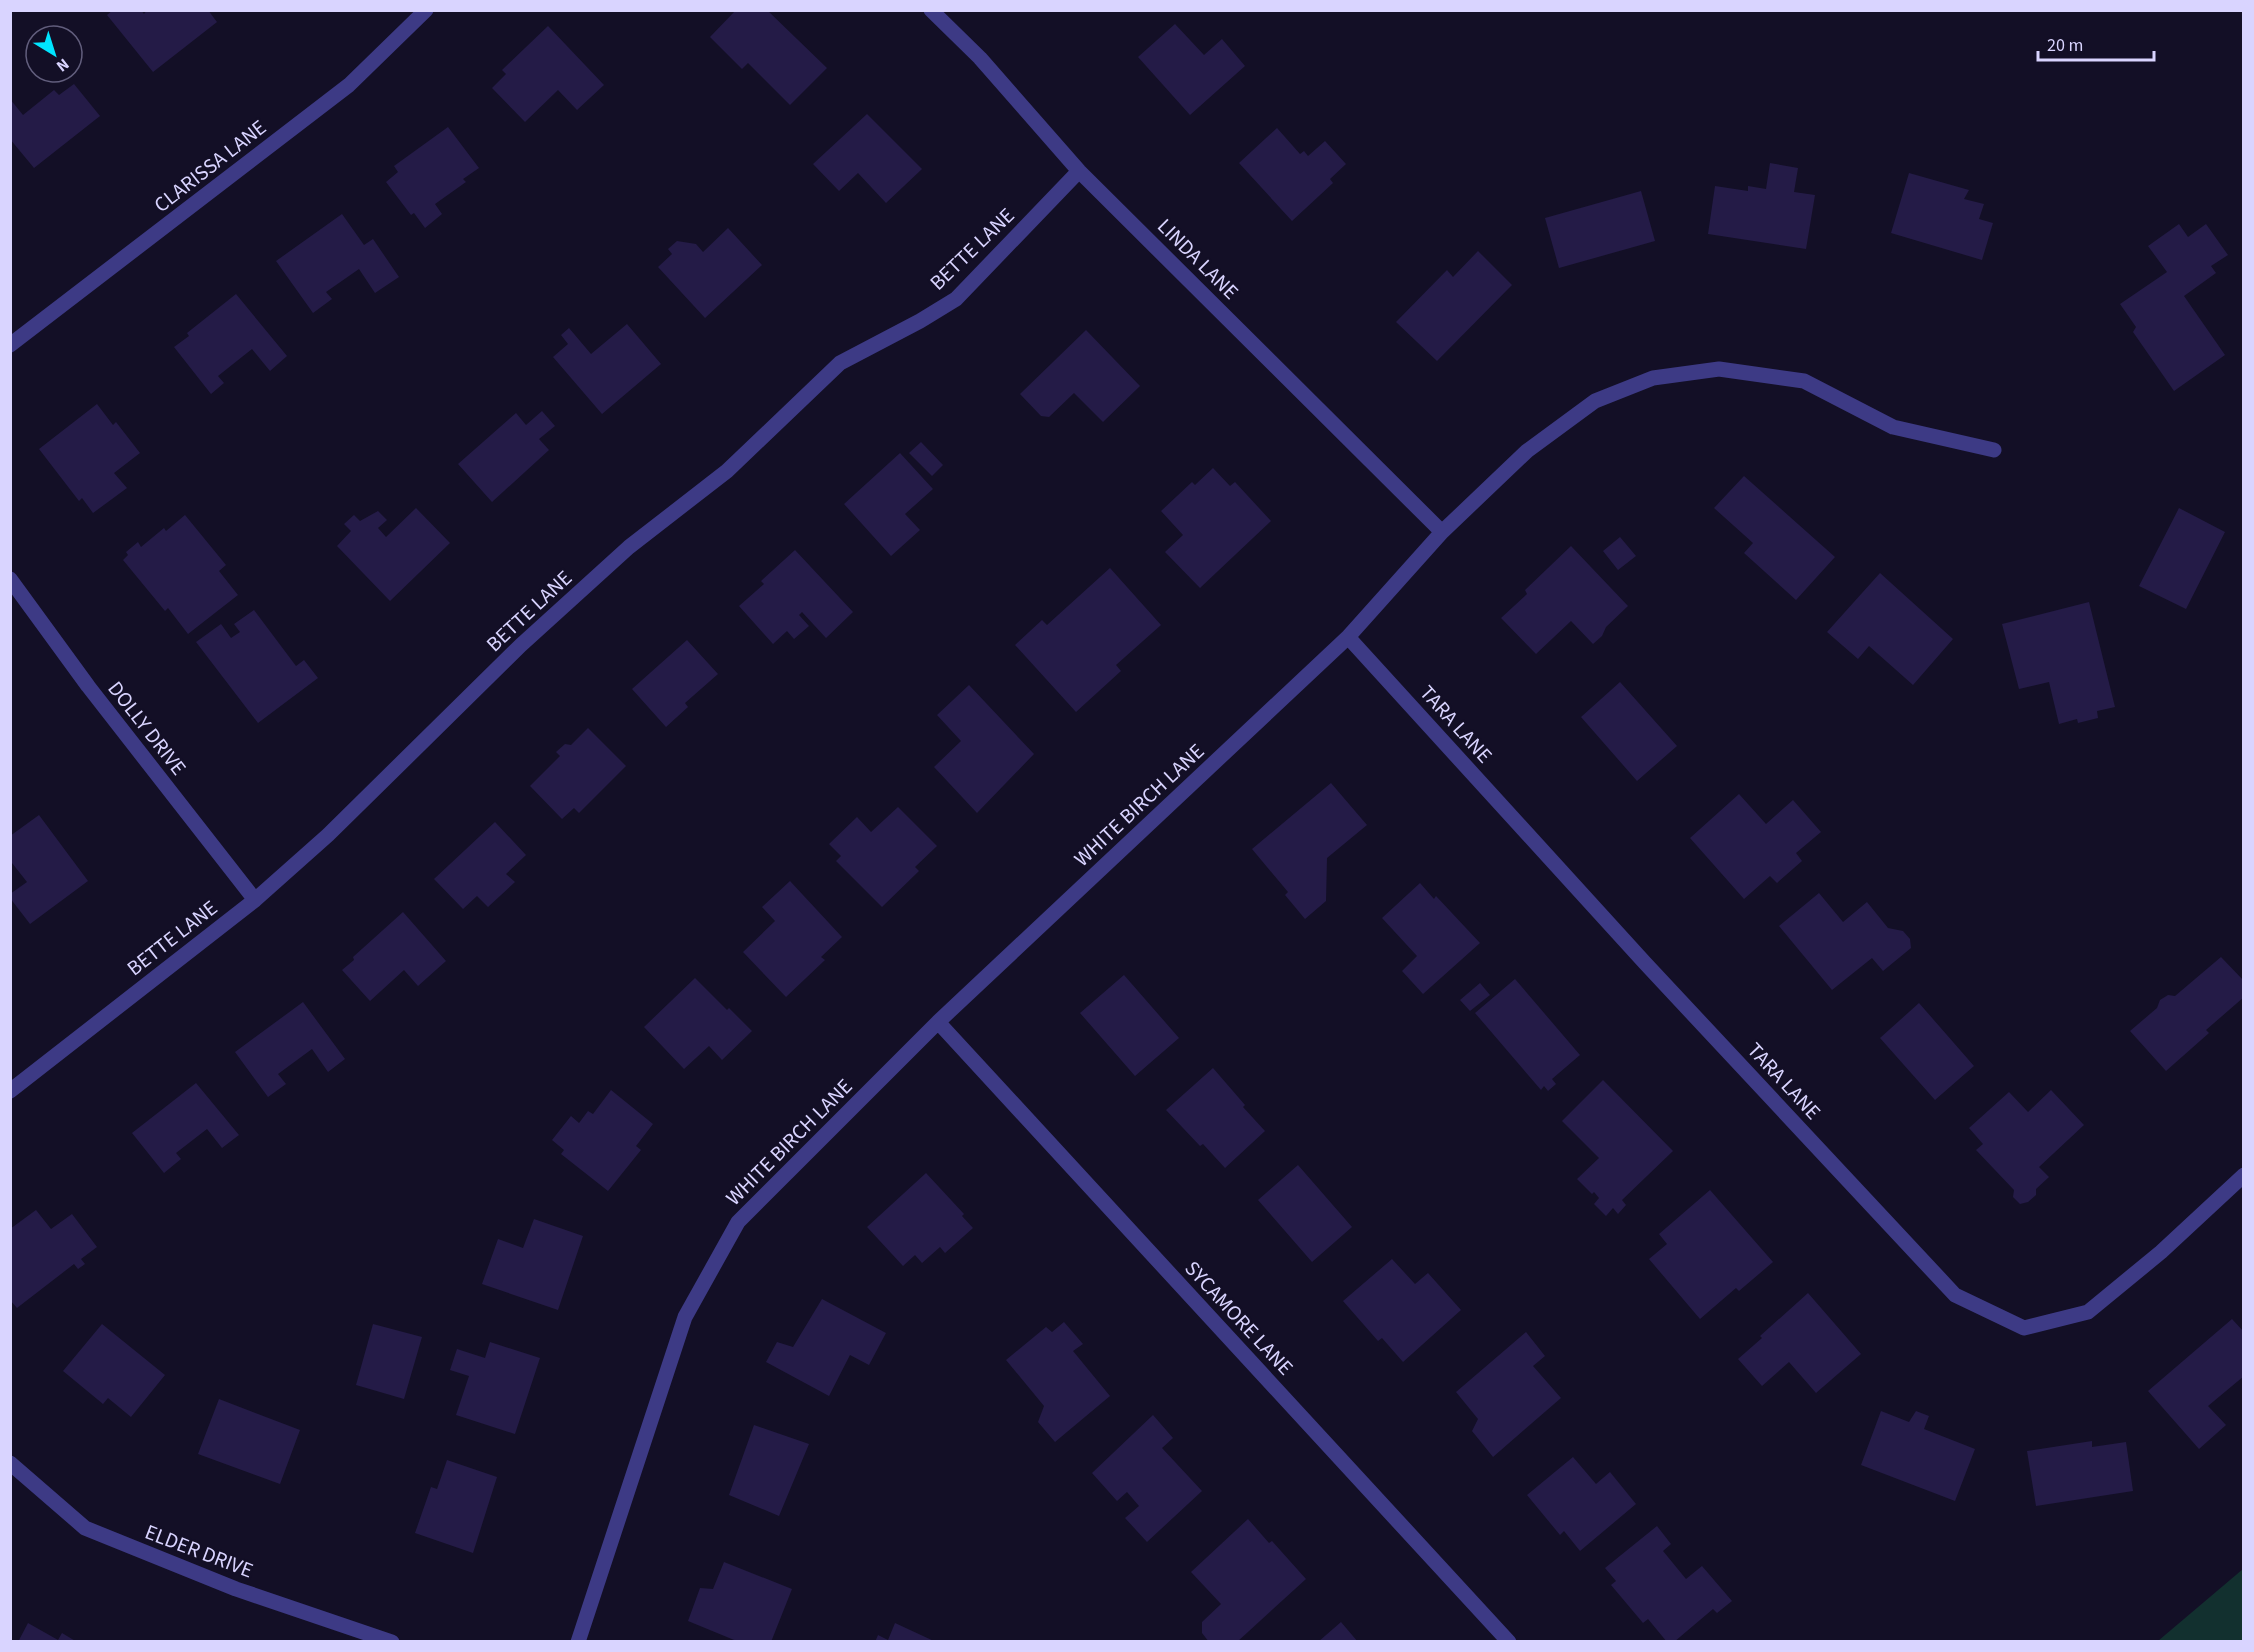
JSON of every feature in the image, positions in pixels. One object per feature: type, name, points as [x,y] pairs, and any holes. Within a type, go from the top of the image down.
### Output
[{"type":"street","name":"CLARISSA LANE","points":[[10,345],[349,85],[426,10]]},
{"type":"street","name":"LINDA LANE","points":[[931,10],[980,58],[1080,171],[1442,532]]},
{"type":"street","name":"BETTE LANE","points":[[10,1091],[255,900],[328,835],[521,645],[629,547],[727,471],[840,363],[920,321],[956,299],[1080,171]]},
{"type":"street","name":"WHITE BIRCH LANE","points":[[578,1641],[685,1317],[738,1222],[938,1022],[1348,638],[1442,532],[1527,451],[1595,401],[1653,378],[1719,369],[1804,381],[1893,427],[1994,450]]},
{"type":"street","name":"DOLLY DRIVE","points":[[10,579],[88,686],[255,900]]},
{"type":"street","name":"TARA LANE","points":[[1348,638],[1653,971],[1955,1295],[2024,1328],[2088,1312],[2161,1252],[2244,1175]]},
{"type":"street","name":"SYCAMORE LANE","points":[[938,1022],[1509,1641]]},
{"type":"street","name":"ELDER DRIVE","points":[[10,1463],[85,1528],[236,1589],[392,1641]]},
{"type":"green space","points":[[2243,1569],[2243,1641],[2158,1641]]},
{"type":"building","points":[[113,10],[141,10],[144,14],[147,10],[208,10],[217,22],[153,72],[107,15]]},
{"type":"building","points":[[736,10],[767,10],[827,68],[790,105],[748,63],[742,69],[710,37]]},
{"type":"building","points":[[1175,24],[1204,55],[1222,39],[1245,66],[1190,115],[1138,57]]},
{"type":"building","points":[[548,26],[604,85],[577,110],[558,90],[525,122],[492,88],[506,74],[502,70]]},
{"type":"building","points":[[74,84],[100,116],[34,168],[10,139],[10,99],[23,115],[54,90],[59,95]]},
{"type":"building","points":[[867,114],[922,169],[886,203],[858,173],[839,191],[813,164]]},
{"type":"building","points":[[448,127],[479,168],[463,179],[466,182],[435,204],[442,214],[425,228],[414,213],[411,215],[386,182],[398,172],[394,166]]},
{"type":"building","points":[[1277,128],[1300,154],[1304,151],[1308,156],[1325,141],[1346,164],[1330,179],[1333,183],[1292,221],[1239,163]]},
{"type":"building","points":[[1770,163],[1798,168],[1794,192],[1815,195],[1806,249],[1708,234],[1715,186],[1748,191],[1748,186],[1766,189]]},
{"type":"building","points":[[1909,173],[1969,190],[1964,199],[1984,204],[1979,219],[1993,223],[1982,260],[1891,233]]},
{"type":"building","points":[[1641,191],[1655,241],[1559,268],[1545,218]]},
{"type":"building","points":[[342,214],[364,245],[373,239],[399,277],[375,293],[359,269],[326,292],[332,299],[313,313],[276,261]]},
{"type":"building","points":[[2179,224],[2188,237],[2206,224],[2228,255],[2211,266],[2216,273],[2184,296],[2225,355],[2174,391],[2133,332],[2136,327],[2120,304],[2167,272],[2148,246]]},
{"type":"building","points":[[728,228],[762,265],[705,318],[658,267],[672,254],[668,249],[677,241],[696,244],[703,252]]},
{"type":"building","points":[[1478,251],[1512,285],[1437,361],[1396,322],[1447,270],[1453,277]]},
{"type":"building","points":[[236,294],[287,356],[270,371],[252,349],[218,376],[224,383],[211,394],[174,347],[189,336],[187,333]]},
{"type":"building","points":[[627,324],[661,364],[602,414],[553,357],[568,344],[561,335],[569,328],[591,354]]},
{"type":"building","points":[[1086,330],[1140,386],[1103,422],[1074,393],[1049,417],[1041,416],[1020,394]]},
{"type":"building","points":[[97,404],[113,425],[116,422],[140,453],[114,473],[127,488],[93,513],[82,498],[79,501],[39,449]]},
{"type":"building","points":[[542,411],[555,426],[539,439],[549,450],[492,502],[458,464],[516,413],[526,425]]},
{"type":"building","points":[[921,442],[943,465],[932,476],[909,453]]},
{"type":"building","points":[[900,453],[933,489],[905,514],[920,530],[891,556],[844,504]]},
{"type":"building","points":[[1213,468],[1230,486],[1235,482],[1271,521],[1200,588],[1165,552],[1183,535],[1161,511],[1192,482],[1195,485]]},
{"type":"building","points":[[1744,476],[1835,557],[1796,600],[1744,553],[1753,543],[1714,508]]},
{"type":"building","points":[[416,508],[450,543],[390,601],[337,546],[351,531],[344,524],[354,515],[360,521],[378,511],[387,520],[378,528],[386,537]]},
{"type":"building","points":[[2179,508],[2225,532],[2186,609],[2139,586]]},
{"type":"building","points":[[185,515],[226,565],[219,571],[238,595],[188,634],[168,608],[165,611],[123,560],[128,555],[126,552],[138,542],[141,547],[164,528],[166,531]]},
{"type":"building","points":[[1620,537],[1636,556],[1618,570],[1603,551]]},
{"type":"building","points":[[1571,546],[1628,606],[1606,627],[1602,636],[1593,644],[1571,621],[1536,654],[1501,618],[1527,594],[1525,590]]},
{"type":"building","points":[[795,550],[853,612],[826,638],[802,612],[799,615],[809,626],[794,639],[787,631],[773,644],[739,606],[764,584],[761,581]]},
{"type":"building","points":[[1110,568],[1161,625],[1116,665],[1121,671],[1076,712],[1015,645],[1042,620],[1047,625]]},
{"type":"building","points":[[1880,573],[1953,639],[1913,685],[1869,646],[1858,659],[1827,632]]},
{"type":"building","points":[[2089,602],[2115,707],[2097,711],[2098,718],[2078,723],[2077,719],[2059,724],[2049,682],[2019,689],[2002,624]]},
{"type":"building","points":[[254,610],[296,666],[304,660],[318,678],[258,723],[196,642],[221,624],[231,638],[240,632],[234,624]]},
{"type":"building","points":[[687,640],[718,674],[685,703],[688,707],[666,727],[632,689]]},
{"type":"building","points":[[1620,682],[1677,746],[1637,781],[1581,717]]},
{"type":"building","points":[[969,685],[1034,754],[977,813],[934,767],[961,741],[937,715]]},
{"type":"building","points":[[588,728],[626,766],[579,813],[574,808],[562,819],[530,786],[560,756],[556,752],[565,744],[571,745]]},
{"type":"building","points":[[1331,783],[1367,825],[1327,858],[1326,901],[1305,919],[1285,895],[1288,892],[1252,849]]},
{"type":"building","points":[[1739,794],[1766,824],[1793,800],[1821,832],[1796,853],[1802,861],[1777,883],[1770,876],[1744,899],[1690,838]]},
{"type":"building","points":[[898,807],[937,846],[915,867],[919,871],[882,907],[836,861],[841,856],[829,844],[857,817],[871,832]]},
{"type":"building","points":[[39,815],[88,881],[30,924],[10,898],[10,894],[27,882],[12,863],[10,864],[10,836]]},
{"type":"building","points":[[495,822],[526,855],[506,874],[515,882],[488,907],[477,896],[463,909],[434,879]]},
{"type":"building","points":[[790,881],[842,937],[821,957],[825,960],[786,997],[743,952],[775,921],[762,907]]},
{"type":"building","points":[[1420,883],[1434,899],[1436,896],[1480,943],[1423,994],[1402,971],[1417,956],[1382,918]]},
{"type":"building","points":[[1819,893],[1843,922],[1867,902],[1888,928],[1903,931],[1910,939],[1911,948],[1883,971],[1872,958],[1832,990],[1779,926]]},
{"type":"building","points":[[403,912],[446,961],[418,986],[404,970],[370,1001],[342,970],[354,960],[353,957]]},
{"type":"building","points":[[2221,957],[2244,981],[2244,997],[2206,1030],[2209,1033],[2166,1071],[2130,1031],[2157,1008],[2160,1000],[2168,995],[2175,996]]},
{"type":"building","points":[[1124,975],[1179,1038],[1135,1076],[1080,1013]]},
{"type":"building","points":[[695,978],[752,1031],[722,1060],[709,1046],[684,1069],[644,1027]]},
{"type":"building","points":[[1515,979],[1580,1055],[1552,1079],[1556,1084],[1548,1091],[1544,1086],[1541,1090],[1475,1013]]},
{"type":"building","points":[[1480,983],[1490,995],[1470,1011],[1460,1000]]},
{"type":"building","points":[[303,1002],[345,1059],[328,1072],[312,1049],[278,1074],[286,1084],[268,1097],[235,1052]]},
{"type":"building","points":[[1919,1003],[1974,1066],[1935,1100],[1880,1038]]},
{"type":"building","points":[[1213,1068],[1265,1131],[1225,1168],[1203,1144],[1200,1146],[1166,1110]]},
{"type":"building","points":[[1603,1080],[1673,1151],[1622,1200],[1626,1205],[1618,1214],[1613,1208],[1606,1216],[1594,1204],[1599,1198],[1577,1179],[1599,1158],[1562,1121]]},
{"type":"building","points":[[196,1083],[239,1135],[222,1148],[207,1129],[176,1153],[181,1159],[164,1173],[132,1133]]},
{"type":"building","points":[[611,1090],[653,1124],[636,1146],[641,1150],[608,1191],[561,1154],[564,1150],[552,1140],[571,1116],[579,1123],[588,1111],[593,1114]]},
{"type":"building","points":[[2051,1090],[2084,1125],[2039,1167],[2049,1177],[2036,1189],[2036,1195],[2028,1202],[2020,1204],[2013,1197],[2014,1190],[1976,1150],[1983,1144],[1969,1128],[2009,1092],[2028,1112]]},
{"type":"building","points":[[1298,1165],[1352,1227],[1312,1262],[1258,1200]]},
{"type":"building","points":[[926,1173],[964,1214],[962,1216],[973,1228],[945,1253],[940,1247],[922,1263],[915,1255],[903,1266],[867,1227]]},
{"type":"building","points":[[1710,1190],[1773,1262],[1739,1291],[1736,1288],[1700,1319],[1649,1259],[1667,1244],[1659,1234]]},
{"type":"building","points":[[36,1210],[51,1229],[72,1214],[97,1247],[81,1259],[85,1264],[78,1269],[74,1264],[17,1308],[10,1300],[10,1229]]},
{"type":"building","points":[[534,1219],[583,1236],[558,1310],[482,1284],[498,1239],[523,1248]]},
{"type":"building","points":[[1392,1259],[1415,1284],[1428,1273],[1461,1310],[1403,1362],[1382,1338],[1378,1341],[1343,1301]]},
{"type":"building","points":[[1808,1293],[1861,1354],[1816,1393],[1789,1362],[1762,1386],[1738,1359]]},
{"type":"building","points":[[822,1299],[886,1333],[869,1365],[850,1355],[829,1396],[766,1362],[777,1342],[793,1347]]},
{"type":"building","points":[[2232,1319],[2244,1332],[2244,1376],[2208,1406],[2226,1425],[2199,1449],[2148,1391]]},
{"type":"building","points":[[1064,1322],[1083,1344],[1073,1351],[1110,1396],[1055,1442],[1038,1422],[1044,1406],[1006,1360],[1046,1327],[1052,1332]]},
{"type":"building","points":[[102,1324],[165,1375],[131,1417],[108,1398],[103,1404],[63,1371]]},
{"type":"building","points":[[373,1324],[422,1337],[404,1399],[356,1385]]},
{"type":"building","points":[[1526,1332],[1545,1356],[1533,1366],[1561,1398],[1493,1457],[1472,1431],[1478,1419],[1456,1392]]},
{"type":"building","points":[[490,1342],[540,1358],[515,1434],[456,1415],[469,1376],[450,1370],[457,1349],[485,1358]]},
{"type":"building","points":[[219,1399],[300,1430],[280,1484],[198,1454]]},
{"type":"building","points":[[1881,1411],[1909,1422],[1916,1411],[1929,1416],[1924,1429],[1975,1449],[1955,1501],[1861,1465]]},
{"type":"building","points":[[1153,1415],[1173,1438],[1162,1448],[1202,1491],[1147,1542],[1125,1518],[1139,1506],[1127,1492],[1117,1501],[1092,1473]]},
{"type":"building","points":[[754,1425],[809,1444],[779,1516],[729,1495]]},
{"type":"building","points":[[2092,1441],[2092,1447],[2126,1442],[2133,1491],[2036,1506],[2027,1451]]},
{"type":"building","points":[[1573,1457],[1596,1484],[1610,1472],[1636,1504],[1580,1551],[1564,1531],[1560,1535],[1527,1495]]},
{"type":"building","points":[[447,1460],[497,1477],[473,1553],[415,1533],[431,1487],[437,1489]]},
{"type":"building","points":[[1248,1519],[1269,1543],[1272,1541],[1306,1579],[1237,1642],[1209,1642],[1202,1633],[1202,1622],[1221,1604],[1191,1572]]},
{"type":"building","points":[[1657,1526],[1671,1544],[1663,1551],[1686,1579],[1702,1566],[1732,1601],[1717,1613],[1713,1609],[1674,1642],[1667,1642],[1648,1619],[1643,1623],[1611,1585],[1616,1581],[1605,1568]]},
{"type":"building","points":[[724,1562],[792,1589],[771,1642],[739,1642],[688,1621],[700,1588],[713,1589]]},
{"type":"building","points":[[1341,1622],[1358,1642],[1318,1642]]},
{"type":"building","points":[[28,1623],[58,1640],[62,1633],[77,1642],[18,1642]]},
{"type":"building","points":[[895,1623],[936,1642],[875,1642],[878,1635],[888,1640]]}]
